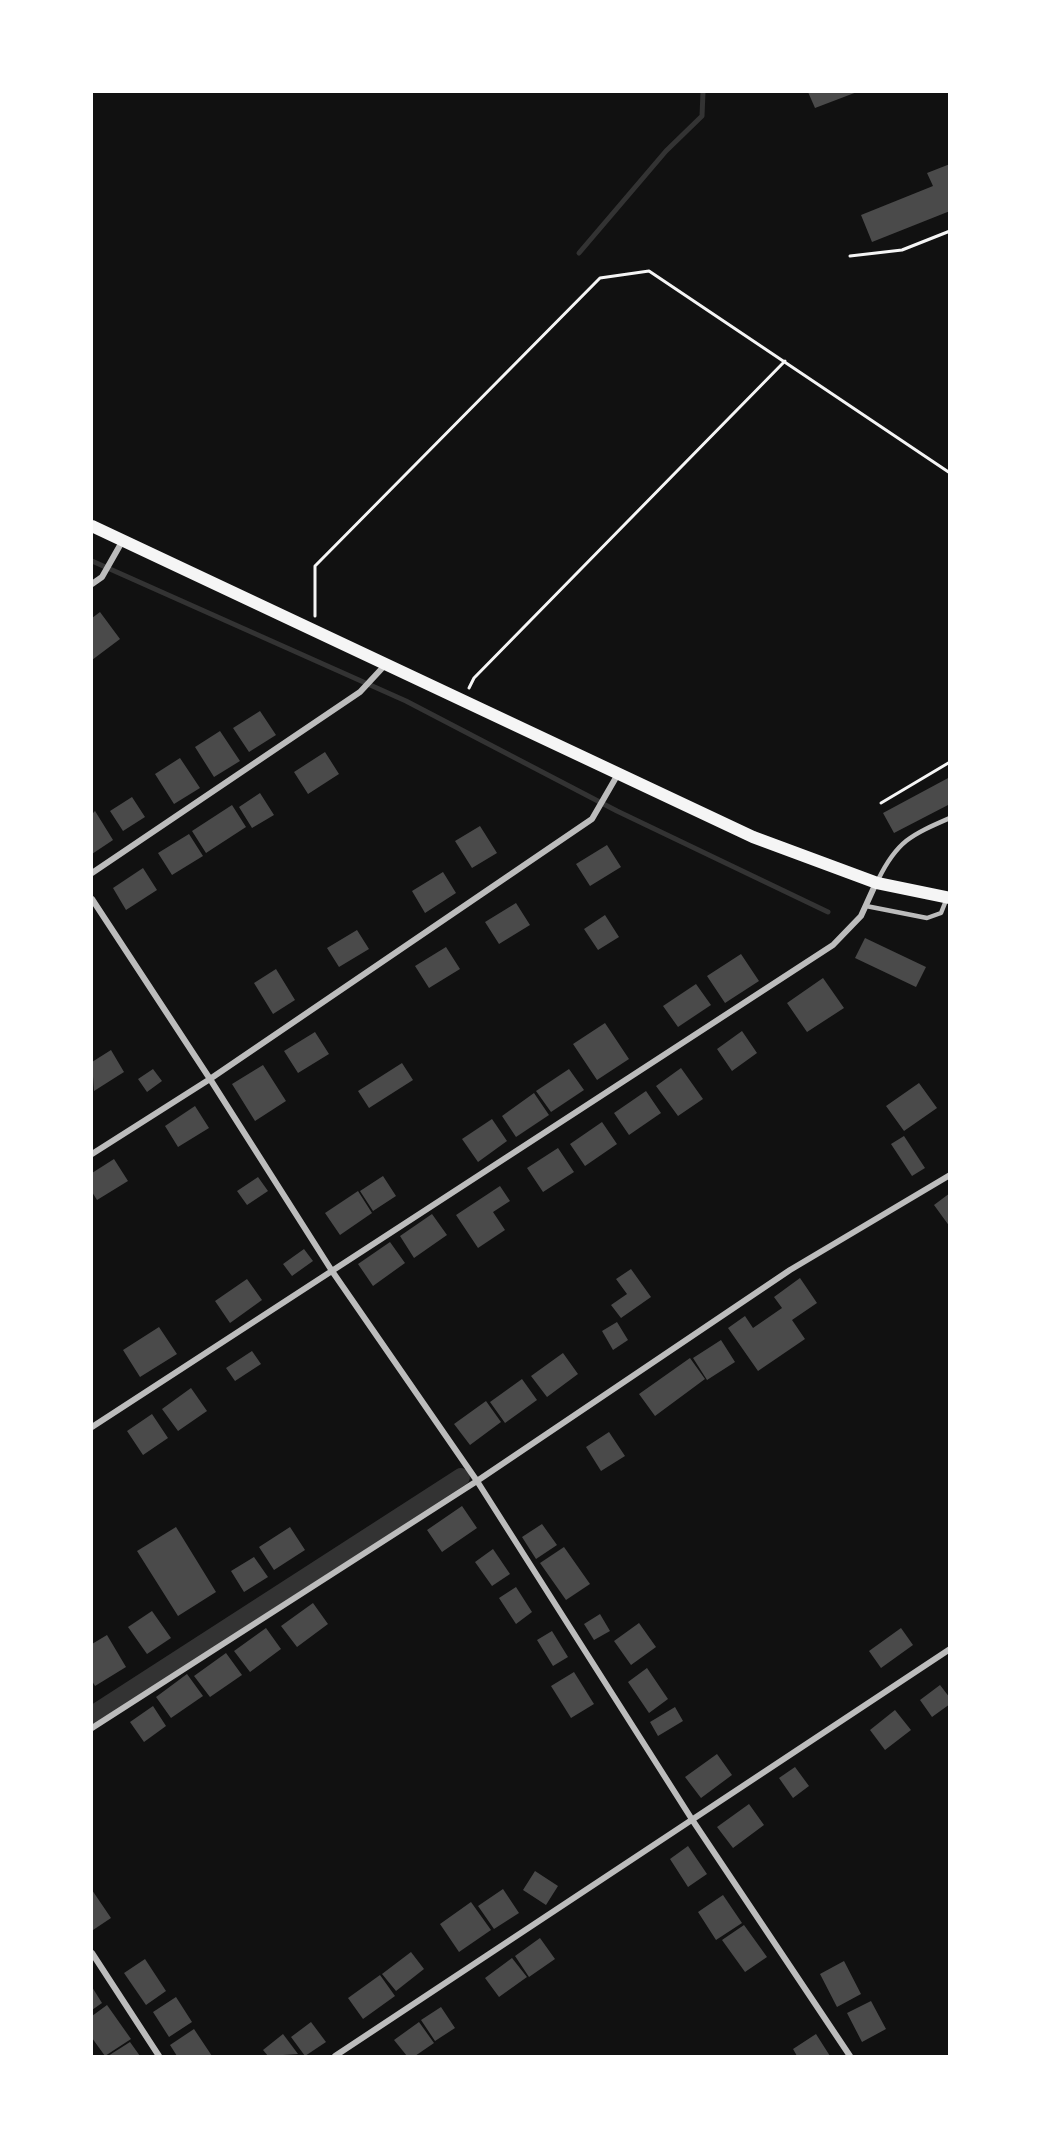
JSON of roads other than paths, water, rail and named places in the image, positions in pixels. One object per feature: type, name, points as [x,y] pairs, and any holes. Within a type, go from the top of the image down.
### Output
[{"type":"main road","points":[[92,526],[121,546],[313,630],[382,668],[464,701],[753,837],[877,883],[948,898]]},
{"type":"street","points":[[92,584],[102,577],[121,546]]},
{"type":"street","points":[[92,873],[360,692],[382,668]]},
{"type":"street","points":[[92,1154],[210,1078],[592,819],[618,774]]},
{"type":"street","points":[[92,1427],[833,945],[861,916],[877,883]]},
{"type":"street","points":[[92,899],[210,1078],[332,1271],[477,1482],[693,1821],[850,2056]]},
{"type":"street","points":[[92,1728],[477,1482],[790,1270],[950,1174]]},
{"type":"street","points":[[335,2056],[950,1649]]},
{"type":"street","points":[[92,1953],[159,2056]]},
{"type":"lane","points":[[877,883],[889,857],[911,835],[950,818]]},
{"type":"lane","points":[[866,906],[927,918],[941,913],[948,898]]},
{"type":"waterway","points":[[579,253],[666,151],[702,116],[703,92]]},
{"type":"waterway","points":[[92,561],[406,701],[617,811],[828,912]]},
{"type":"waterway","points":[[92,1715],[461,1477]]}]
